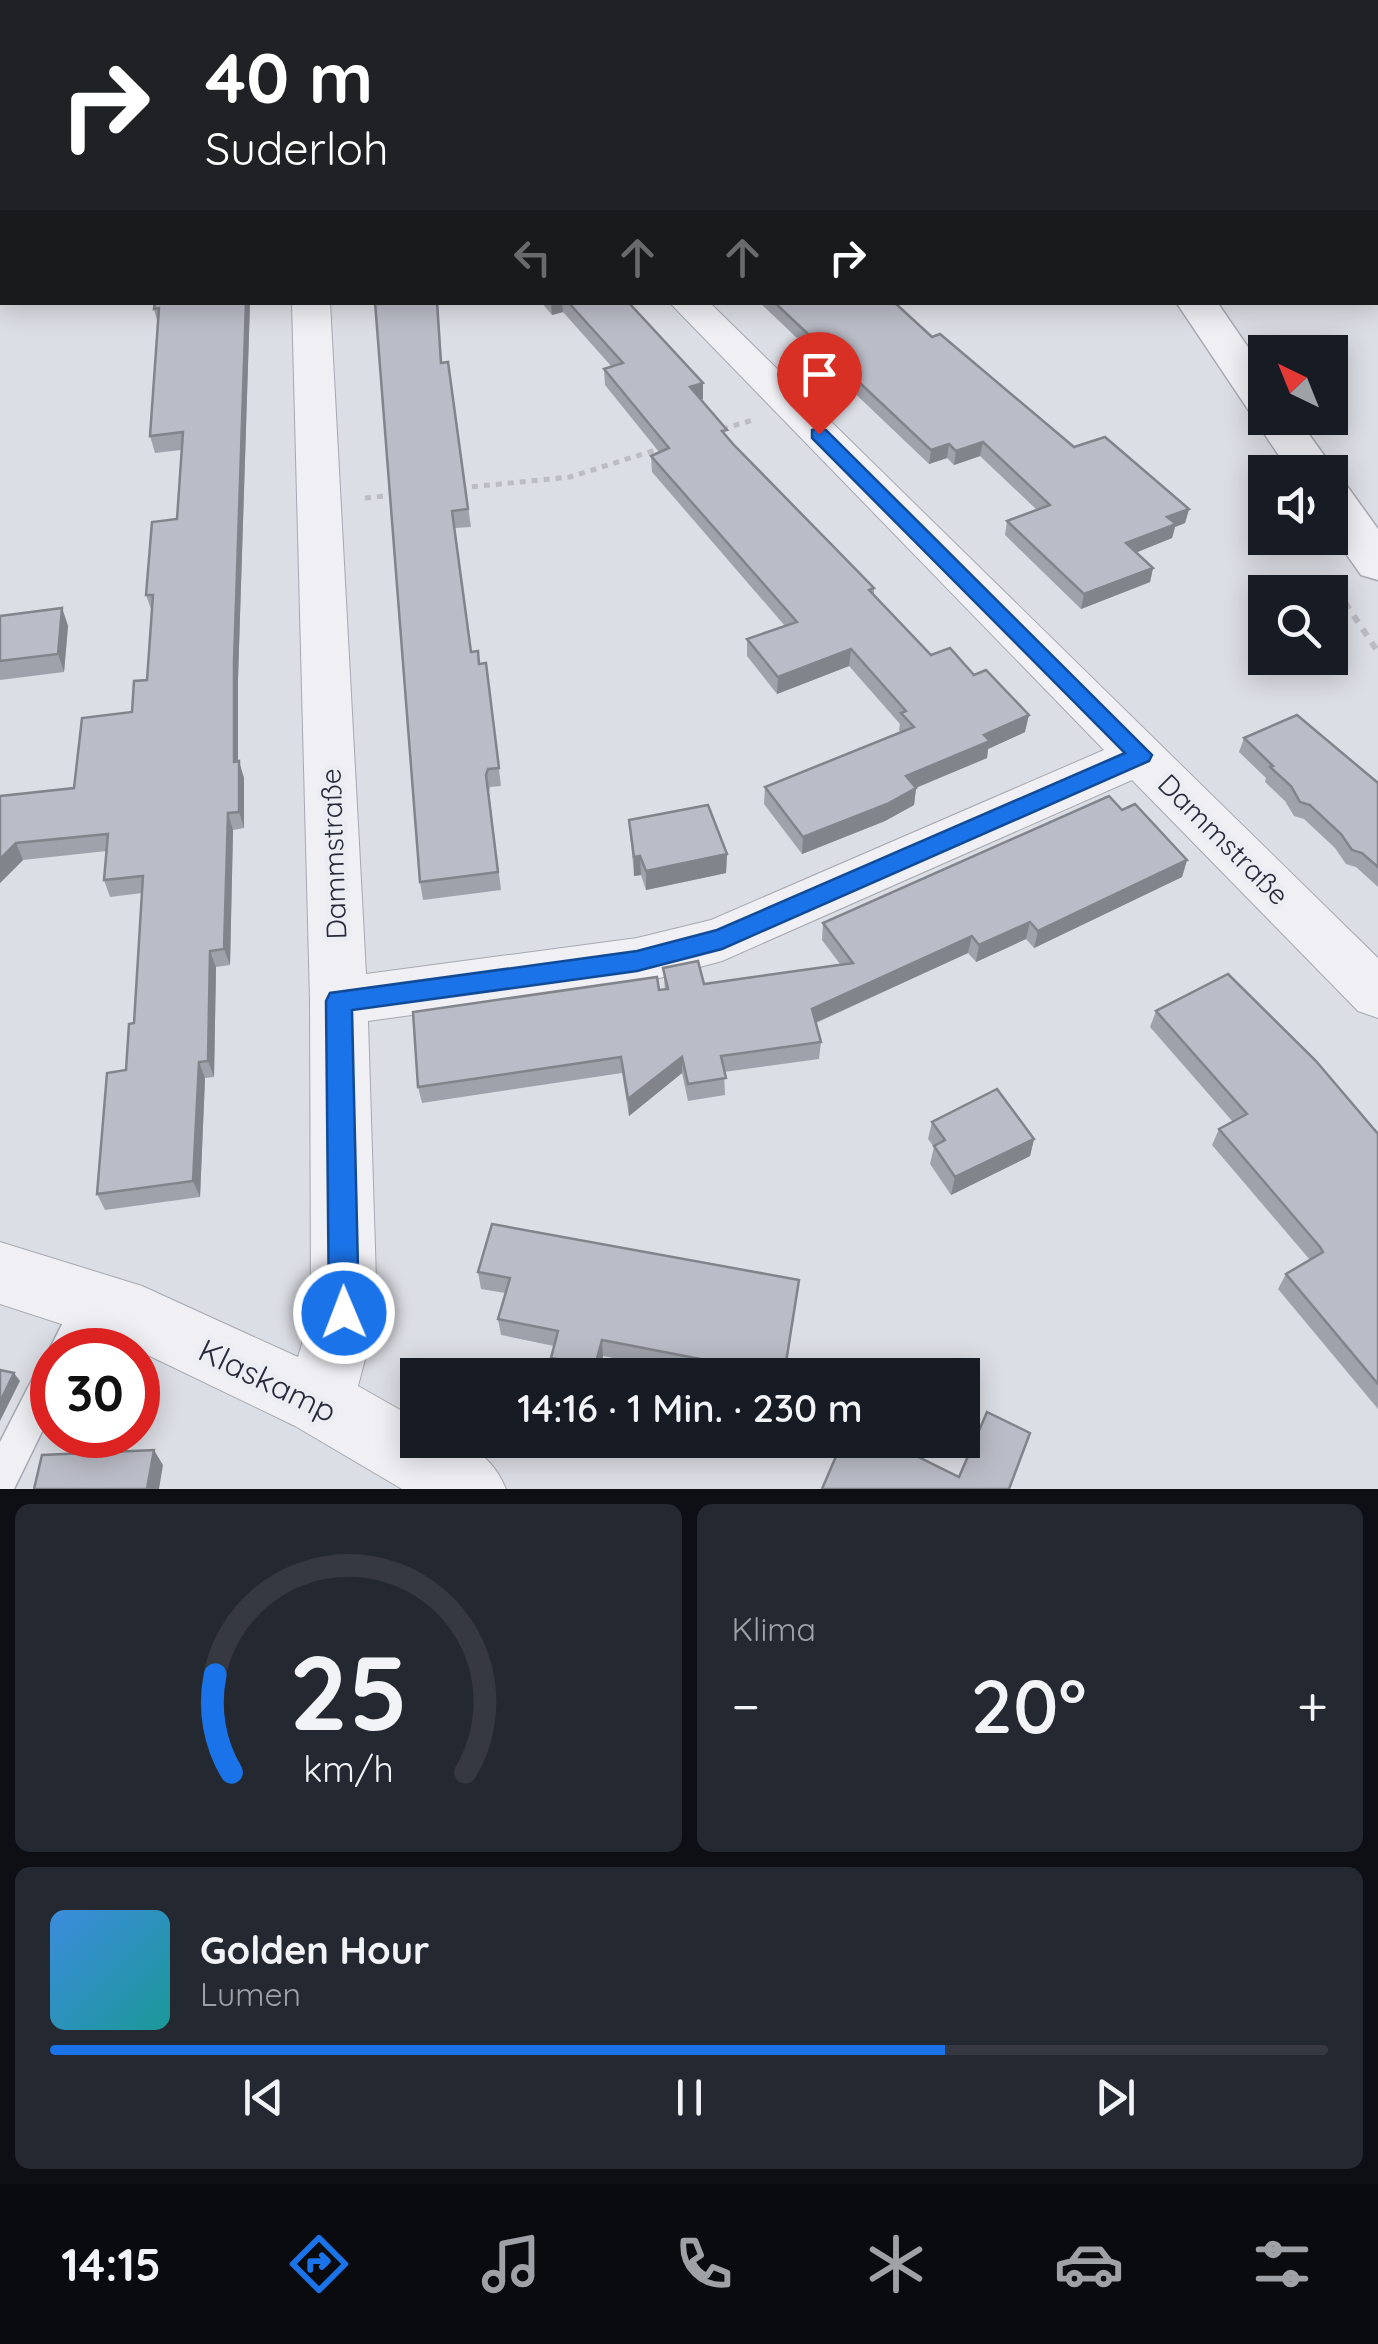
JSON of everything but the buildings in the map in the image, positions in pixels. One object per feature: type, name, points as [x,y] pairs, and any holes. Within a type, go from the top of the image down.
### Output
[{"type":"street","name":"Dammstraße","points":[[310,305],[339,1001],[344,1313],[319,1402]]},
{"type":"street","name":"Dammstraße","points":[[690,305],[1378,994]]},
{"type":"street","points":[[1198,305],[1248,379]]},
{"type":"street","points":[[1348,522],[1378,564]]},
{"type":"street","points":[[339,1001],[637,961],[722,939],[1141,755]]},
{"type":"street","name":"Klaskamp","points":[[0,1273],[78,1326],[142,1318],[319,1402],[470,1489]]},
{"type":"lane","points":[[0,1479],[30,1420]]},
{"type":"path","points":[[718,430],[792,408]]},
{"type":"path","points":[[454,489],[570,477],[663,448]]},
{"type":"path","points":[[319,503],[416,493]]},
{"type":"path","points":[[1326,574],[1378,652]]},
{"type":"route","points":[[344,1313],[339,1001],[637,961],[722,939],[1141,755],[819,434]]}]
